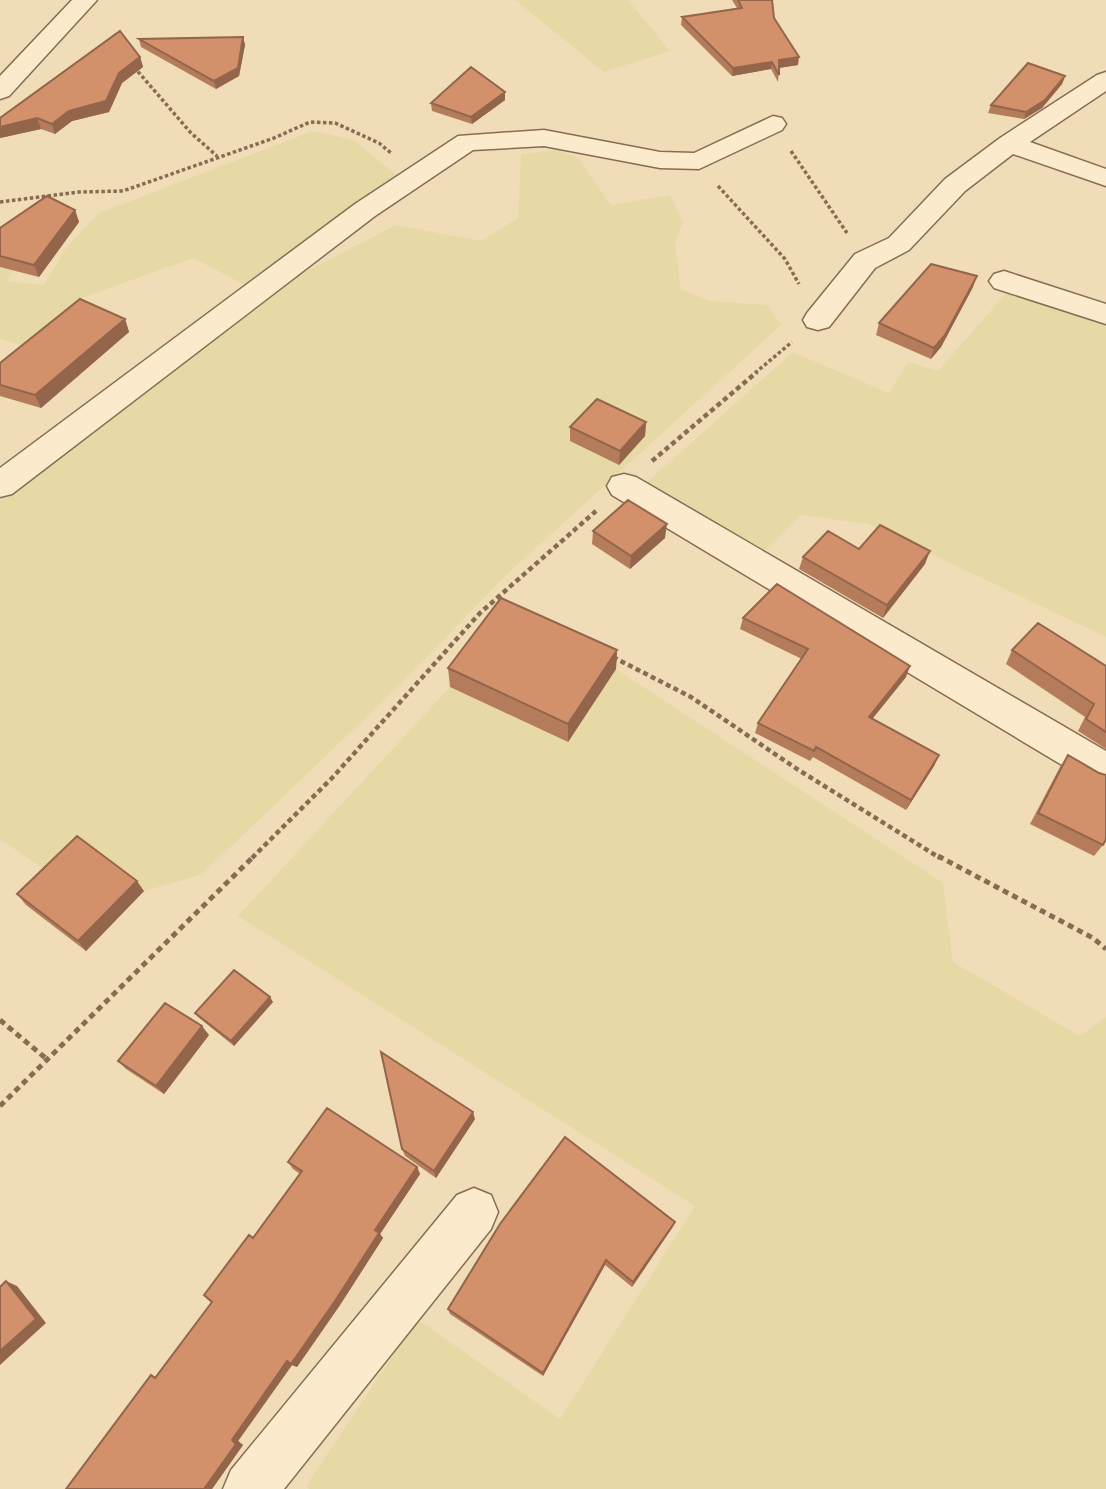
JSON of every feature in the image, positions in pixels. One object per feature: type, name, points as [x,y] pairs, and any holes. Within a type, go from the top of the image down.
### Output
[{"type":"street","points":[[0,91],[85,0]]},
{"type":"street","points":[[818,320],[865,261],[899,244],[955,185],[1009,144],[1106,80]]},
{"type":"street","points":[[0,485],[365,210],[467,142],[544,138],[660,160],[699,161],[773,124]]},
{"type":"street","points":[[1009,144],[1106,178]]},
{"type":"street","points":[[1004,281],[1106,314]]},
{"type":"street","points":[[624,486],[1106,771]]},
{"type":"street","points":[[250,1489],[474,1212]]},
{"type":"path","points":[[132,66],[191,134],[217,156]]},
{"type":"path","points":[[0,202],[79,192],[123,191],[274,138],[310,122],[335,123],[379,143],[416,176]]},
{"type":"path","points":[[773,124],[865,261]]},
{"type":"path","points":[[0,1106],[48,1062],[332,778],[497,598],[818,320],[785,259],[733,204],[699,161]]},
{"type":"path","points":[[497,598],[509,604]]},
{"type":"path","points":[[606,654],[691,697],[797,769],[957,868],[1093,938],[1106,949]]},
{"type":"path","points":[[0,1020],[48,1062]]},
{"type":"shaded area","points":[[515,0],[628,0],[670,51],[604,72]]},
{"type":"shaded area","points":[[313,131],[353,140],[397,175],[245,285],[193,258],[79,299],[33,348],[0,339],[0,247],[26,249],[7,281],[44,285],[66,248],[99,213]]},
{"type":"shaded area","points":[[556,150],[578,158],[611,205],[670,195],[683,223],[675,242],[681,290],[710,301],[767,305],[781,325],[504,577],[399,686],[201,875],[144,891],[55,877],[0,839],[0,501],[274,288],[396,225],[481,241],[518,218],[521,154]]},
{"type":"shaded area","points":[[1009,290],[1106,323],[1106,637],[868,524],[801,515],[765,550],[645,484],[793,352],[889,393],[908,362],[938,371]]},
{"type":"shaded area","points":[[616,669],[943,883],[953,962],[1080,1036],[1106,1017],[1106,1489],[309,1489],[306,1486],[417,1319],[560,1419],[695,1206],[238,916],[450,687],[567,742]]},
{"type":"building","points":[[738,0],[772,0],[774,18],[799,57],[779,60],[779,75],[772,62],[733,68],[682,17],[742,8]]},
{"type":"building","points":[[120,31],[140,57],[119,73],[106,101],[69,111],[52,124],[37,118],[0,127],[0,118]]},
{"type":"building","points":[[243,37],[238,68],[214,81],[139,39]]},
{"type":"building","points":[[1028,63],[1065,76],[1045,100],[1026,112],[991,105]]},
{"type":"building","points":[[471,67],[505,92],[471,117],[431,103]]},
{"type":"building","points":[[47,196],[75,210],[34,265],[0,256],[0,228]]},
{"type":"building","points":[[931,264],[977,276],[945,335],[934,348],[879,323]]},
{"type":"building","points":[[80,299],[125,319],[35,395],[0,385],[0,363]]},
{"type":"building","points":[[597,399],[646,422],[620,451],[570,427]]},
{"type":"building","points":[[628,500],[667,524],[631,556],[593,531]]},
{"type":"building","points":[[880,525],[930,551],[887,605],[803,557],[828,531],[859,549]]},
{"type":"building","points":[[777,584],[910,666],[869,717],[939,755],[911,800],[816,747],[814,751],[758,723],[808,649],[743,618]]},
{"type":"building","points":[[501,598],[617,650],[568,724],[448,668]]},
{"type":"building","points":[[1038,623],[1106,666],[1106,732],[1086,719],[1094,704],[1012,650]]},
{"type":"building","points":[[1068,755],[1106,775],[1106,839],[1103,845],[1038,813]]},
{"type":"building","points":[[77,836],[137,881],[78,941],[17,894]]},
{"type":"building","points":[[234,970],[270,997],[231,1041],[195,1013]]},
{"type":"building","points":[[165,1003],[202,1026],[156,1086],[118,1061]]},
{"type":"building","points":[[381,1052],[473,1112],[434,1171],[402,1149]]},
{"type":"building","points":[[327,1108],[417,1167],[375,1230],[379,1233],[335,1301],[291,1364],[287,1361],[232,1440],[236,1444],[204,1489],[66,1489],[151,1375],[155,1378],[212,1302],[204,1295],[249,1235],[253,1238],[302,1171],[288,1162]]},
{"type":"building","points":[[565,1137],[675,1222],[633,1282],[606,1260],[543,1373],[448,1309],[500,1224]]},
{"type":"building","points":[[6,1281],[36,1319],[0,1351],[0,1287]]}]
